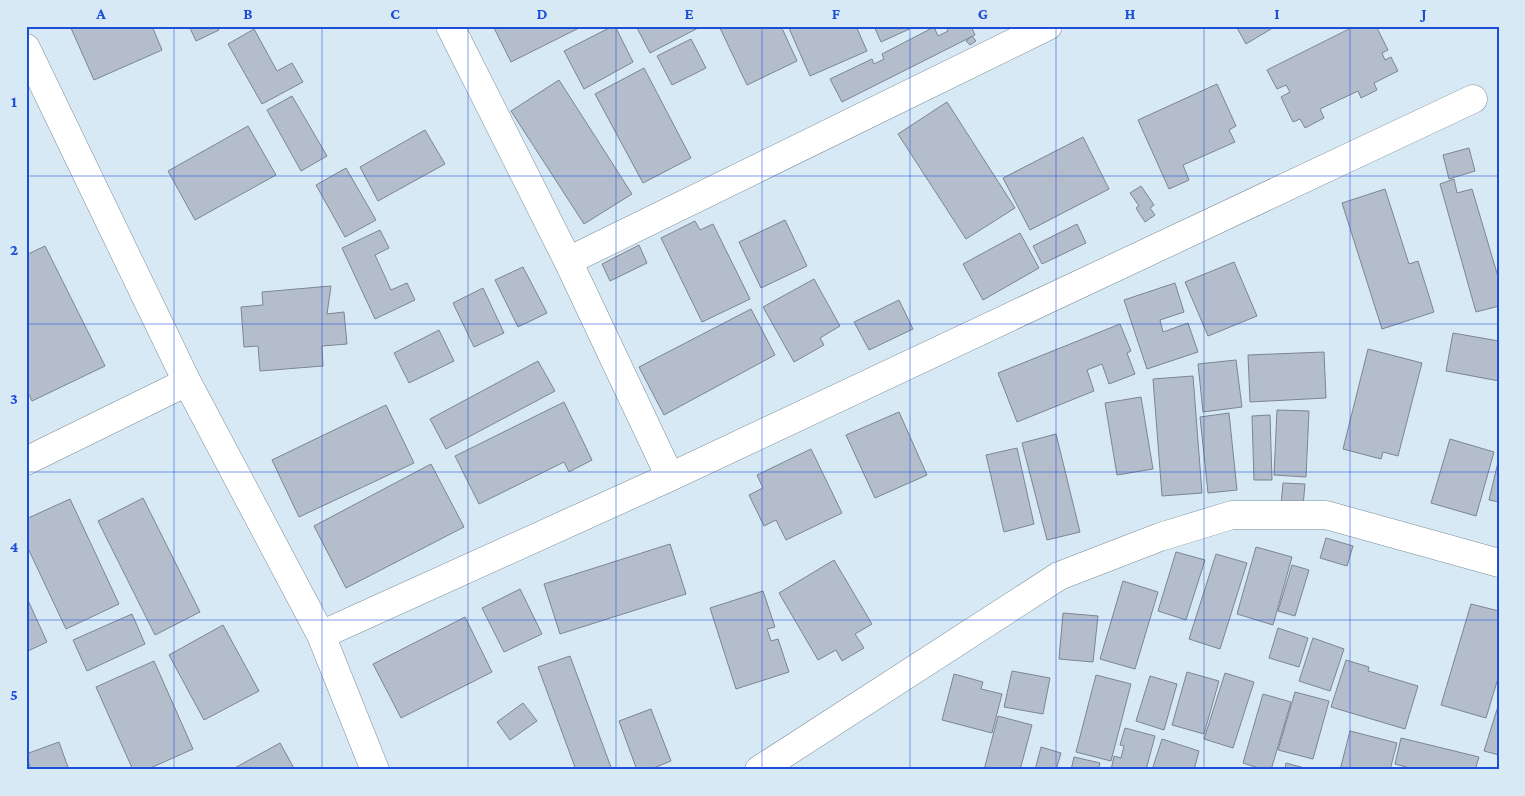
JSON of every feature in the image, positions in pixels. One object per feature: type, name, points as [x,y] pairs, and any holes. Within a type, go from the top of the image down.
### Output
[{"type":"street","points":[[450,26],[568,261],[670,477]]},
{"type":"street","points":[[568,261],[1048,26]]},
{"type":"street","points":[[26,48],[187,382],[321,635],[375,770]]},
{"type":"street","points":[[321,635],[670,477],[1472,99]]},
{"type":"street","points":[[26,461],[187,382]]},
{"type":"street","points":[[759,770],[1059,576],[1160,538],[1232,515],[1326,515],[1499,563]]},
{"type":"building","points":[[70,26],[152,26],[162,50],[94,80]]},
{"type":"building","points":[[189,26],[217,26],[219,30],[196,41]]},
{"type":"building","points":[[493,26],[583,26],[511,62]]},
{"type":"building","points":[[615,26],[633,62],[584,89],[564,51]]},
{"type":"building","points":[[636,26],[700,26],[700,27],[650,53]]},
{"type":"building","points":[[719,26],[781,26],[797,61],[747,85]]},
{"type":"building","points":[[788,26],[856,26],[867,51],[810,76]]},
{"type":"building","points":[[874,26],[916,26],[881,42]]},
{"type":"building","points":[[946,26],[971,26],[975,35],[842,102],[830,79],[872,59],[874,64],[884,59],[882,54],[934,27],[938,36],[948,31]]},
{"type":"building","points":[[1236,26],[1276,26],[1246,44]]},
{"type":"building","points":[[1355,26],[1376,26],[1388,50],[1382,53],[1385,60],[1391,57],[1398,71],[1374,83],[1377,90],[1361,98],[1358,91],[1320,109],[1324,118],[1305,128],[1300,119],[1293,122],[1281,97],[1290,92],[1286,85],[1277,89],[1267,70]]},
{"type":"building","points":[[254,29],[277,71],[292,63],[303,82],[262,104],[228,44]]},
{"type":"building","points":[[972,36],[976,41],[970,45],[966,41]]},
{"type":"building","points":[[691,39],[706,68],[672,85],[657,56]]},
{"type":"building","points":[[644,68],[691,158],[643,183],[595,94]]},
{"type":"building","points":[[559,80],[632,194],[584,224],[511,111]]},
{"type":"building","points":[[1217,84],[1236,126],[1229,130],[1235,142],[1183,165],[1189,180],[1169,189],[1138,120]]},
{"type":"building","points":[[292,96],[327,156],[301,171],[267,110]]},
{"type":"building","points":[[947,102],[1015,208],[966,239],[898,134]]},
{"type":"building","points":[[248,126],[276,175],[195,220],[168,171]]},
{"type":"building","points":[[425,130],[445,164],[378,201],[360,167]]},
{"type":"building","points":[[1083,137],[1109,189],[1030,230],[1003,178]]},
{"type":"building","points":[[1469,148],[1475,171],[1449,179],[1443,155]]},
{"type":"building","points":[[346,168],[376,220],[345,237],[316,185]]},
{"type":"building","points":[[1454,179],[1457,193],[1472,189],[1499,280],[1499,306],[1476,312],[1440,184]]},
{"type":"building","points":[[1141,186],[1154,205],[1150,208],[1155,215],[1145,222],[1136,208],[1139,206],[1130,193]]},
{"type":"building","points":[[1385,189],[1409,264],[1418,261],[1434,312],[1382,329],[1342,203]]},
{"type":"building","points":[[785,220],[807,266],[761,288],[739,242]]},
{"type":"building","points":[[695,221],[700,230],[713,224],[750,299],[702,322],[661,238]]},
{"type":"building","points":[[1077,224],[1086,243],[1042,264],[1033,246]]},
{"type":"building","points":[[380,230],[389,248],[375,255],[391,290],[407,283],[415,300],[375,319],[342,248]]},
{"type":"building","points":[[1020,233],[1039,268],[983,300],[963,264]]},
{"type":"building","points":[[639,245],[647,263],[610,281],[602,264]]},
{"type":"building","points":[[45,246],[105,366],[32,401],[26,389],[26,255]]},
{"type":"building","points":[[1234,262],[1257,316],[1208,336],[1185,282]]},
{"type":"building","points":[[523,267],[547,313],[518,327],[495,280]]},
{"type":"building","points":[[814,279],[840,326],[820,338],[824,345],[794,362],[763,307]]},
{"type":"building","points":[[1175,283],[1184,312],[1160,320],[1163,332],[1188,323],[1198,352],[1147,369],[1124,300]]},
{"type":"building","points":[[331,286],[327,314],[344,312],[347,344],[322,346],[323,366],[260,371],[258,346],[244,347],[241,307],[263,305],[262,292]]},
{"type":"building","points":[[483,288],[504,333],[474,347],[453,303]]},
{"type":"building","points":[[899,300],[913,329],[869,350],[854,322]]},
{"type":"building","points":[[751,309],[775,355],[664,415],[639,367]]},
{"type":"building","points":[[1120,324],[1131,351],[1127,353],[1135,374],[1109,384],[1102,364],[1087,370],[1094,391],[1017,422],[998,373]]},
{"type":"building","points":[[439,330],[454,361],[409,383],[394,353]]},
{"type":"building","points":[[1453,333],[1499,341],[1499,381],[1446,371]]},
{"type":"building","points":[[1368,349],[1422,363],[1398,456],[1383,452],[1381,459],[1343,449]]},
{"type":"building","points":[[1324,352],[1326,398],[1250,402],[1248,355]]},
{"type":"building","points":[[1236,360],[1242,407],[1203,412],[1198,364]]},
{"type":"building","points":[[538,361],[555,391],[446,449],[430,419]]},
{"type":"building","points":[[1193,376],[1202,493],[1162,496],[1153,379]]},
{"type":"building","points":[[1141,397],[1153,469],[1117,475],[1105,403]]},
{"type":"building","points":[[564,402],[592,460],[569,472],[564,462],[479,504],[455,456]]},
{"type":"building","points":[[386,405],[414,463],[299,517],[272,460]]},
{"type":"building","points":[[1277,410],[1309,411],[1306,477],[1274,475]]},
{"type":"building","points":[[899,412],[927,475],[875,498],[846,435]]},
{"type":"building","points":[[1229,413],[1237,490],[1208,493],[1200,417]]},
{"type":"building","points":[[1270,415],[1272,480],[1254,480],[1252,416]]},
{"type":"building","points":[[1056,434],[1080,532],[1047,540],[1022,443]]},
{"type":"building","points":[[1450,439],[1494,452],[1476,516],[1431,503]]},
{"type":"building","points":[[1017,448],[1034,524],[1004,532],[986,455]]},
{"type":"building","points":[[811,449],[842,513],[786,540],[776,520],[764,526],[749,495],[763,488],[757,475]]},
{"type":"building","points":[[1499,458],[1499,502],[1489,500]]},
{"type":"building","points":[[431,464],[464,527],[346,588],[314,526]]},
{"type":"building","points":[[1283,483],[1305,484],[1303,506],[1281,505]]},
{"type":"building","points":[[143,498],[200,612],[155,635],[98,521]]},
{"type":"building","points":[[70,499],[119,604],[66,629],[26,544],[26,519]]},
{"type":"building","points":[[1326,538],[1353,546],[1347,566],[1320,558]]},
{"type":"building","points":[[670,544],[686,594],[560,634],[544,584]]},
{"type":"building","points":[[1256,547],[1292,557],[1273,625],[1237,614]]},
{"type":"building","points":[[1176,552],[1205,560],[1186,620],[1158,611]]},
{"type":"building","points":[[1216,554],[1247,563],[1220,649],[1189,639]]},
{"type":"building","points":[[834,560],[872,624],[855,634],[864,648],[842,661],[836,650],[818,660],[779,593]]},
{"type":"building","points":[[1292,565],[1309,570],[1295,616],[1278,611]]},
{"type":"building","points":[[1123,581],[1158,592],[1135,669],[1100,659]]},
{"type":"building","points":[[520,589],[542,634],[504,652],[482,608]]},
{"type":"building","points":[[763,591],[775,627],[767,629],[771,641],[778,639],[789,672],[736,689],[710,608]]},
{"type":"building","points":[[26,596],[47,642],[26,652]]},
{"type":"building","points":[[1471,604],[1499,611],[1499,675],[1486,718],[1441,705]]},
{"type":"building","points":[[1063,613],[1098,616],[1093,662],[1059,659]]},
{"type":"building","points":[[132,614],[145,644],[87,671],[73,640]]},
{"type":"building","points":[[465,617],[492,672],[401,718],[373,664]]},
{"type":"building","points":[[223,625],[259,691],[204,720],[169,655]]},
{"type":"building","points":[[1278,628],[1308,638],[1299,667],[1269,658]]},
{"type":"building","points":[[1313,638],[1344,649],[1330,691],[1299,681]]},
{"type":"building","points":[[570,656],[612,770],[576,770],[538,667]]},
{"type":"building","points":[[1346,660],[1369,667],[1368,671],[1418,686],[1405,729],[1331,707]]},
{"type":"building","points":[[154,661],[193,749],[146,770],[133,770],[96,687]]},
{"type":"building","points":[[1012,671],[1050,678],[1043,714],[1004,707]]},
{"type":"building","points":[[1187,672],[1219,681],[1204,734],[1172,725]]},
{"type":"building","points":[[1225,673],[1254,682],[1233,748],[1204,739]]},
{"type":"building","points":[[954,674],[983,682],[981,689],[1002,694],[992,733],[942,720]]},
{"type":"building","points":[[1096,675],[1131,684],[1111,761],[1076,752]]},
{"type":"building","points":[[1150,676],[1177,684],[1164,730],[1136,721]]},
{"type":"building","points":[[1295,692],[1329,701],[1313,759],[1278,750]]},
{"type":"building","points":[[1263,694],[1291,702],[1271,770],[1243,763]]},
{"type":"building","points":[[523,703],[537,721],[510,740],[497,722]]},
{"type":"building","points":[[1499,703],[1499,755],[1484,751]]},
{"type":"building","points":[[651,709],[671,761],[649,770],[637,770],[619,721]]},
{"type":"building","points":[[998,716],[1032,725],[1020,770],[984,770]]},
{"type":"building","points":[[1125,728],[1155,736],[1146,770],[1111,770],[1114,756],[1121,758],[1124,746],[1120,745]]},
{"type":"building","points":[[1350,731],[1397,743],[1390,770],[1340,770]]},
{"type":"building","points":[[1401,738],[1479,757],[1475,770],[1417,770],[1395,764]]},
{"type":"building","points":[[1162,739],[1199,751],[1194,770],[1152,770]]},
{"type":"building","points":[[59,742],[69,770],[31,770],[26,754]]},
{"type":"building","points":[[280,743],[295,770],[231,770]]},
{"type":"building","points":[[1041,747],[1061,753],[1056,770],[1035,770]]},
{"type":"building","points":[[1074,757],[1100,763],[1098,770],[1071,770]]},
{"type":"building","points":[[1286,763],[1312,770],[1285,770]]}]
